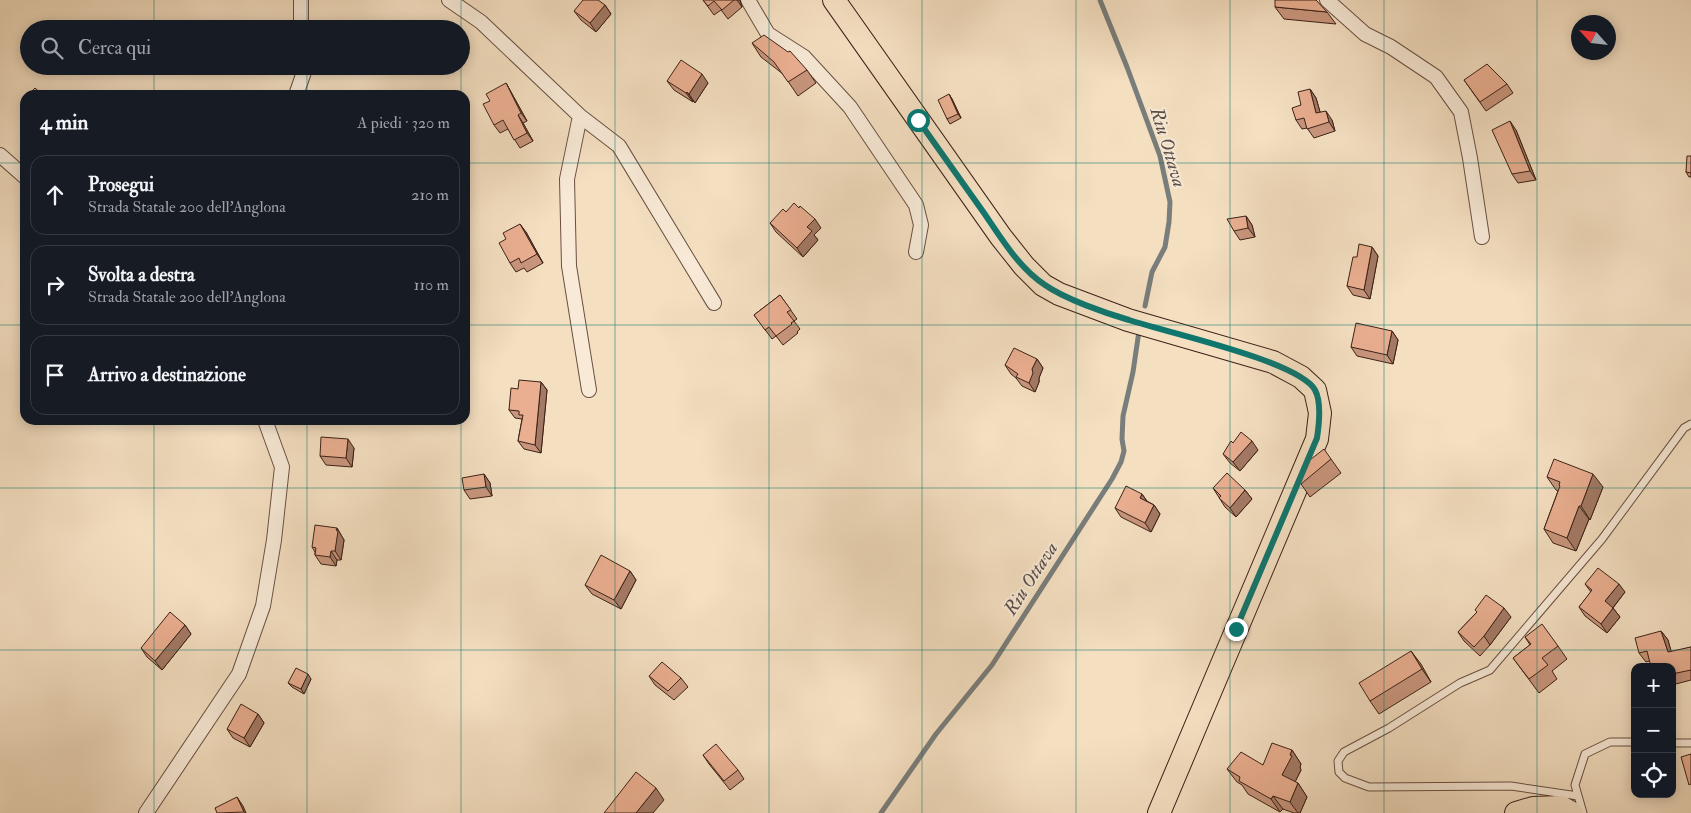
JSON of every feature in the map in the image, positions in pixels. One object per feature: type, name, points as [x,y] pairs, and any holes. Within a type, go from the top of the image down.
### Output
[{"type":"main road","points":[[834,0],[1000,237],[1043,285],[1059,294],[1128,320],[1273,362],[1301,377],[1315,390],[1320,413],[1317,438],[1159,813]]},
{"type":"main road","points":[[1516,813],[1533,808],[1561,808],[1575,804]]},
{"type":"street","points":[[302,0],[302,20]]},
{"type":"street","points":[[449,0],[481,22],[580,116],[619,146],[714,303]]},
{"type":"street","points":[[748,0],[768,34],[804,57],[850,107],[916,205],[921,225],[916,252]]},
{"type":"street","points":[[1327,0],[1365,34],[1436,77],[1461,112],[1482,237]]},
{"type":"street","points":[[298,90],[303,75]]},
{"type":"street","points":[[580,116],[567,179],[569,266],[589,390]]},
{"type":"street","points":[[0,155],[20,173]]},
{"type":"street","points":[[146,813],[239,674],[264,606],[282,467],[267,425]]},
{"type":"lane","points":[[1582,813],[1575,804],[1511,786],[1370,787],[1345,778],[1339,772],[1338,761],[1344,752],[1388,728],[1460,683],[1490,670],[1602,539],[1684,428],[1691,424]]},
{"type":"lane","points":[[1575,804],[1575,785],[1585,754],[1610,742],[1631,742]]},
{"type":"lane","points":[[1676,743],[1691,743]]},
{"type":"building","points":[[583,0],[598,0],[605,5],[590,23],[574,11]]},
{"type":"building","points":[[703,0],[734,0],[722,10],[714,1],[708,6]]},
{"type":"building","points":[[1275,0],[1316,0],[1327,12],[1275,7]]},
{"type":"building","points":[[764,35],[788,52],[790,51],[807,70],[788,82],[774,62],[752,43]]},
{"type":"building","points":[[681,60],[702,74],[689,94],[667,81]]},
{"type":"building","points":[[1487,64],[1507,84],[1480,102],[1464,80]]},
{"type":"building","points":[[506,83],[521,113],[518,115],[527,133],[514,140],[503,120],[494,125],[483,104],[490,101],[486,94]]},
{"type":"building","points":[[1310,89],[1316,113],[1326,111],[1329,122],[1307,129],[1304,118],[1296,120],[1292,108],[1301,105],[1298,92]]},
{"type":"building","points":[[949,94],[958,114],[947,119],[938,100]]},
{"type":"building","points":[[1510,121],[1530,171],[1512,174],[1492,130]]},
{"type":"building","points":[[1687,156],[1691,156],[1691,173],[1686,172]]},
{"type":"building","points":[[794,203],[815,219],[807,227],[812,231],[797,248],[770,223],[783,209],[786,212]]},
{"type":"building","points":[[1246,216],[1248,228],[1234,231],[1227,219]]},
{"type":"building","points":[[520,224],[537,254],[521,263],[519,258],[510,263],[499,243],[506,239],[503,233]]},
{"type":"building","points":[[1359,244],[1372,247],[1364,290],[1347,286],[1353,257],[1357,257]]},
{"type":"building","points":[[780,295],[791,310],[787,312],[794,321],[776,336],[769,327],[765,330],[754,315]]},
{"type":"building","points":[[1356,323],[1392,331],[1387,355],[1351,347]]},
{"type":"building","points":[[1014,348],[1037,359],[1032,369],[1033,373],[1029,383],[1016,377],[1018,374],[1005,365]]},
{"type":"building","points":[[519,380],[541,382],[535,445],[518,441],[523,415],[519,415],[519,411],[509,410],[511,388],[518,389]]},
{"type":"building","points":[[1241,432],[1252,441],[1233,462],[1223,454],[1231,441],[1233,443]]},
{"type":"building","points":[[321,437],[348,439],[346,458],[320,456]]},
{"type":"building","points":[[1324,449],[1331,459],[1301,484],[1299,481],[1306,463]]},
{"type":"building","points":[[1554,459],[1593,474],[1567,538],[1544,529],[1560,486],[1560,482],[1547,477]]},
{"type":"building","points":[[1227,473],[1245,490],[1230,508],[1219,498],[1221,496],[1213,488]]},
{"type":"building","points":[[484,474],[486,487],[464,490],[462,478]]},
{"type":"building","points":[[1126,486],[1142,494],[1140,498],[1154,505],[1145,523],[1115,508]]},
{"type":"building","points":[[315,525],[337,528],[335,551],[331,551],[330,557],[315,555],[316,548],[312,547]]},
{"type":"building","points":[[601,555],[630,571],[614,600],[585,585]]},
{"type":"building","points":[[1598,568],[1619,584],[1605,601],[1613,608],[1601,624],[1579,607],[1592,590],[1585,584]]},
{"type":"building","points":[[1486,595],[1504,608],[1474,647],[1458,632],[1477,612],[1475,610]]},
{"type":"building","points":[[170,612],[185,625],[155,661],[141,648]]},
{"type":"building","points":[[1542,624],[1558,646],[1542,658],[1548,665],[1529,679],[1513,658],[1531,644],[1525,637]]},
{"type":"building","points":[[1661,631],[1668,652],[1691,647],[1691,670],[1676,673],[1676,663],[1650,663],[1647,651],[1639,653],[1635,638]]},
{"type":"building","points":[[1411,651],[1422,669],[1370,701],[1359,683]]},
{"type":"building","points":[[662,662],[681,678],[668,691],[649,676]]},
{"type":"building","points":[[296,668],[308,674],[301,689],[288,683]]},
{"type":"building","points":[[241,704],[258,714],[244,738],[227,729]]},
{"type":"building","points":[[1272,743],[1292,750],[1290,755],[1292,756],[1282,775],[1298,783],[1290,802],[1273,796],[1271,799],[1239,781],[1240,777],[1227,769],[1241,752],[1263,765]]},
{"type":"building","points":[[716,744],[738,770],[724,781],[703,755]]},
{"type":"building","points":[[1691,754],[1691,784],[1689,785],[1681,757]]},
{"type":"building","points":[[636,772],[656,788],[636,813],[604,813]]},
{"type":"building","points":[[237,797],[244,812],[217,813],[215,808]]},
{"type":"waterway","name":"Riu Ottava","points":[[1100,0],[1160,156],[1170,202],[1165,247],[1152,272],[1145,306]]},
{"type":"waterway","name":"Riu Ottava","points":[[881,813],[936,734],[992,665],[1112,479],[1121,462],[1124,451],[1122,439],[1123,416],[1133,372],[1139,331]]},
{"type":"route","points":[[918,120],[1000,237],[1043,285],[1059,294],[1128,320],[1273,362],[1301,377],[1315,390],[1320,413],[1317,438],[1236,629]]}]
